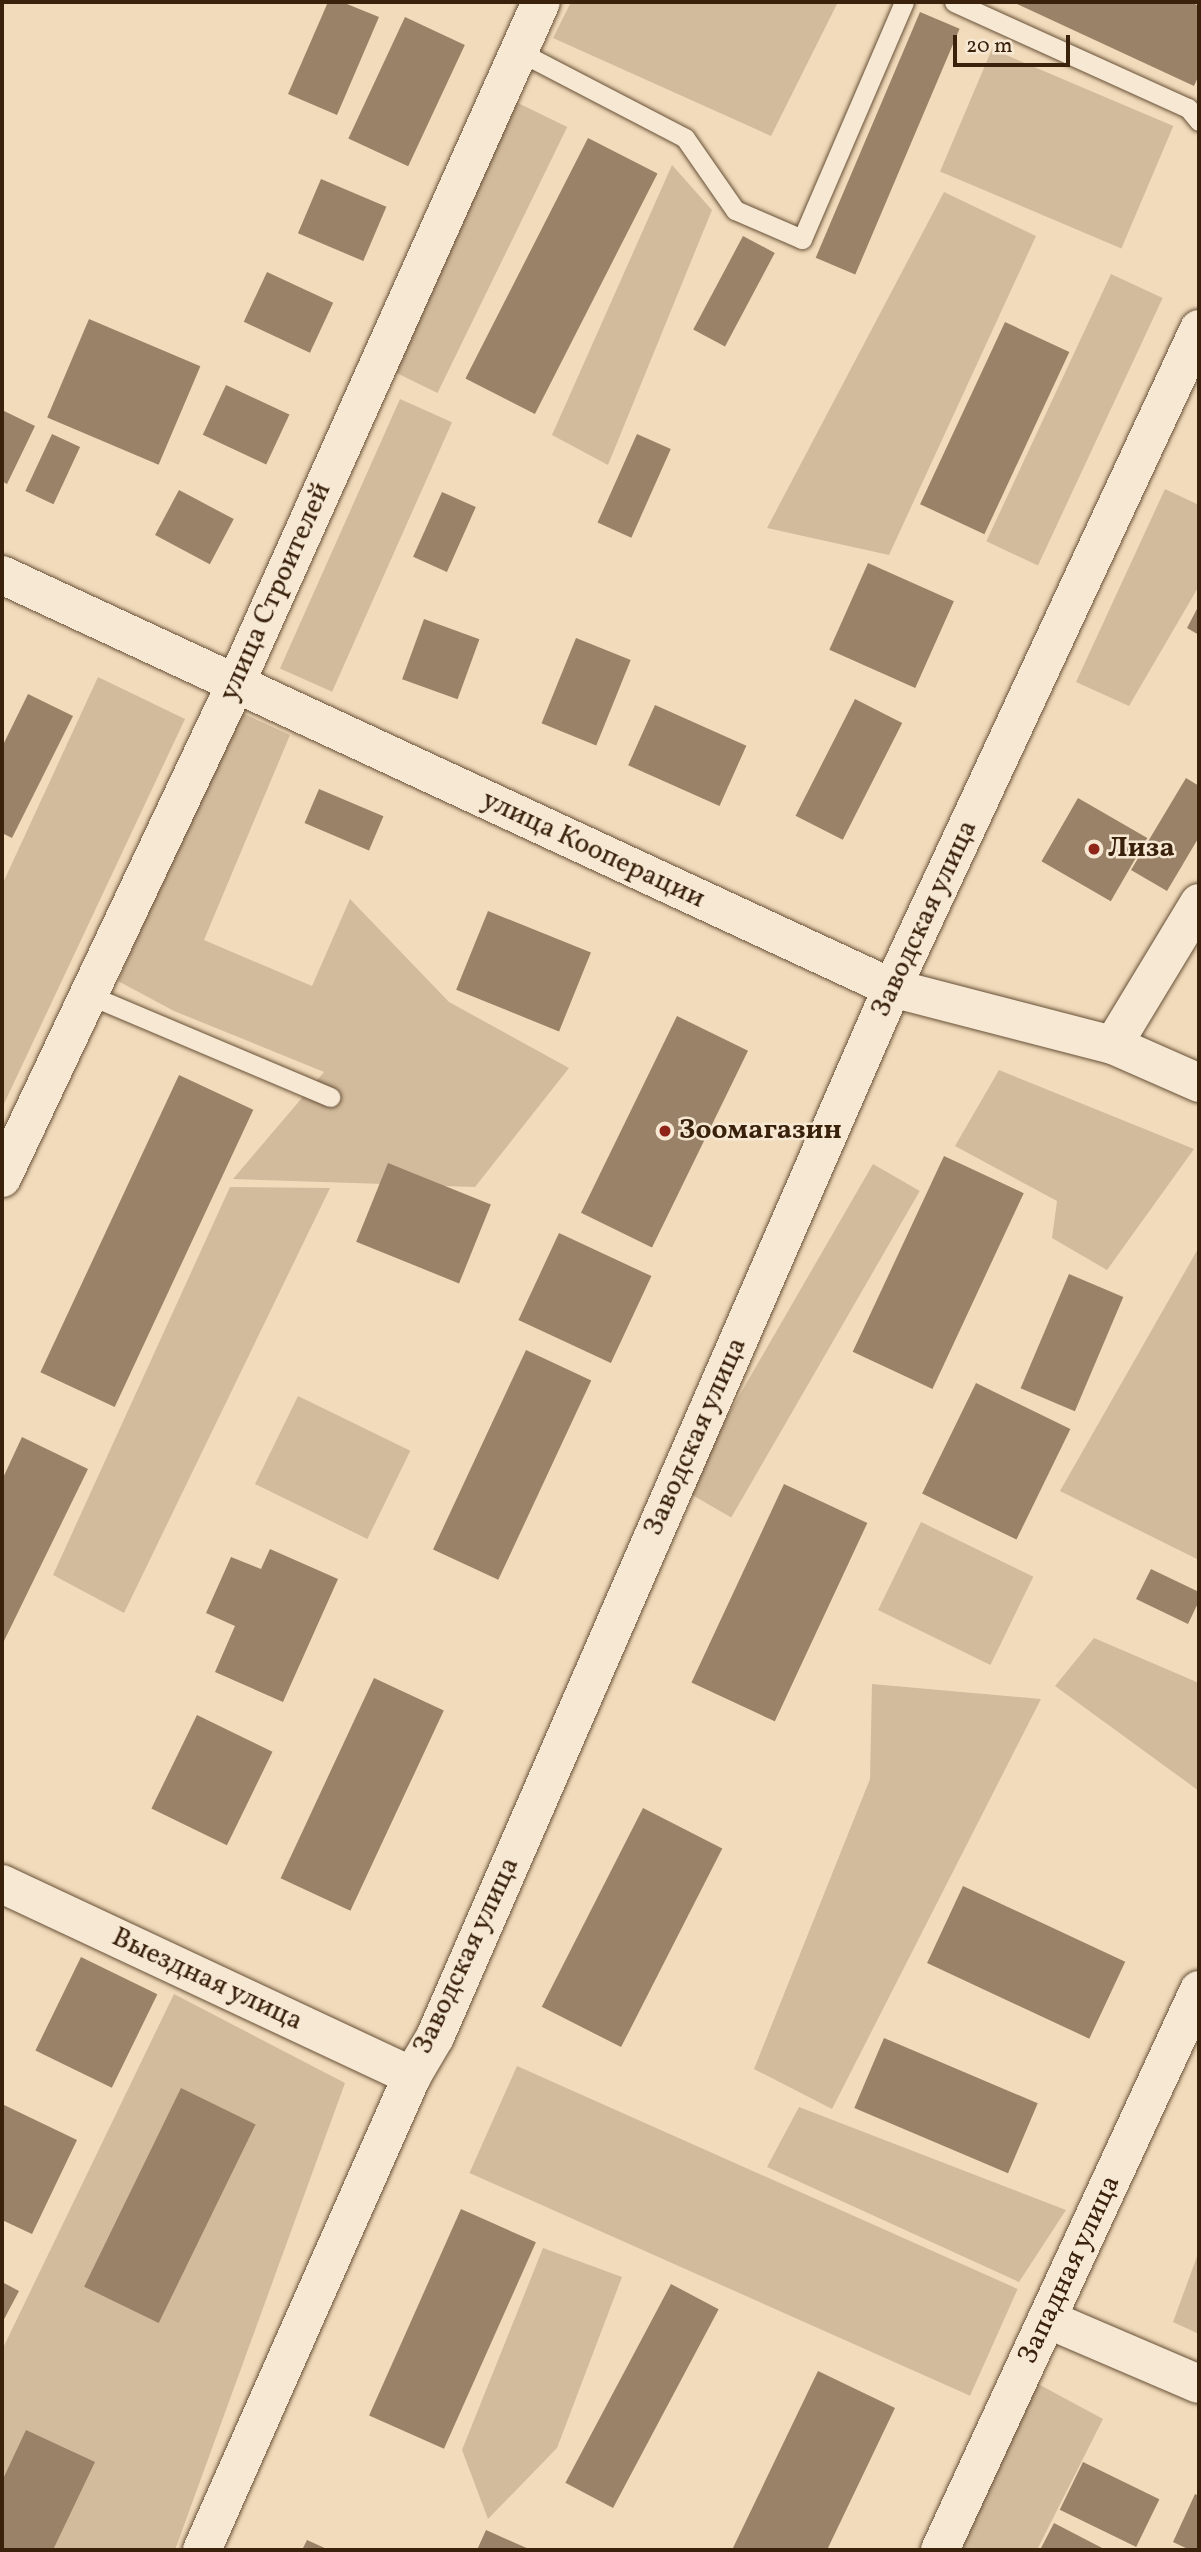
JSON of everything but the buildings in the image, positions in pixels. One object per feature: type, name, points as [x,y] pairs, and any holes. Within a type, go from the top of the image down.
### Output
[{"type":"street","name":"улица Строителей","points":[[2,1178],[235,685],[541,2]]},
{"type":"street","name":"Заводская улица","points":[[202,2550],[412,2076],[435,2036],[892,988],[1199,329]]},
{"type":"street","name":"улица Кооперации","points":[[2,575],[892,988],[1113,1045],[1199,1083]]},
{"type":"street","points":[[1113,1045],[1199,903]]},
{"type":"street","name":"Выездная улица","points":[[2,1884],[412,2076]]},
{"type":"street","name":"Западная улица","points":[[940,2550],[1199,1990]]},
{"type":"street","points":[[1047,2319],[1199,2384]]},
{"type":"lane","points":[[517,51],[685,138],[735,210],[803,239],[904,2]]},
{"type":"lane","points":[[954,2],[1188,108],[1199,121]]},
{"type":"lane","points":[[89,995],[330,1097]]},
{"type":"shaded area","points":[[571,2],[838,2],[771,136],[553,38]]},
{"type":"shaded area","points":[[992,49],[1173,126],[1121,248],[940,171]]},
{"type":"shaded area","points":[[516,102],[567,127],[437,393],[386,368]]},
{"type":"shaded area","points":[[672,165],[712,210],[608,465],[552,435]]},
{"type":"shaded area","points":[[944,192],[1036,236],[889,555],[767,528]]},
{"type":"shaded area","points":[[1111,274],[1163,298],[1038,565],[986,541]]},
{"type":"shaded area","points":[[400,399],[452,422],[332,692],[280,668]]},
{"type":"shaded area","points":[[1165,489],[1199,505],[1199,586],[1129,706],[1076,682]]},
{"type":"shaded area","points":[[98,677],[185,719],[2,1108],[2,885]]},
{"type":"shaded area","points":[[238,711],[290,735],[204,940],[312,986],[350,899],[449,1002],[569,1068],[475,1187],[233,1179],[324,1072],[174,1011],[118,981]]},
{"type":"shaded area","points":[[999,1070],[1194,1149],[1107,1270],[1052,1238],[1057,1201],[955,1146]]},
{"type":"shaded area","points":[[873,1164],[920,1191],[731,1517],[684,1490]]},
{"type":"shaded area","points":[[230,1187],[330,1188],[124,1613],[53,1575]]},
{"type":"shaded area","points":[[1199,1247],[1199,1560],[1060,1491]]},
{"type":"shaded area","points":[[298,1396],[410,1451],[367,1539],[255,1484]]},
{"type":"shaded area","points":[[921,1522],[1033,1577],[990,1665],[878,1610]]},
{"type":"shaded area","points":[[1094,1638],[1199,1683],[1199,1791],[1055,1686]]},
{"type":"shaded area","points":[[872,1684],[1041,1699],[832,2109],[754,2069],[870,1779]]},
{"type":"shaded area","points":[[174,1994],[345,2083],[175,2550],[2,2550],[2,2350]]},
{"type":"shaded area","points":[[517,2066],[1018,2289],[970,2396],[469,2173]]},
{"type":"shaded area","points":[[799,2107],[1066,2210],[1019,2282],[767,2167]]},
{"type":"shaded area","points":[[543,2248],[622,2277],[557,2448],[488,2519],[462,2450]]},
{"type":"shaded area","points":[[1199,2251],[1199,2334],[1173,2322]]},
{"type":"shaded area","points":[[1029,2379],[1103,2419],[1037,2550],[951,2550]]},
{"type":"place","name":"Лиза","points":[[1094,849]]},
{"type":"place","name":"Зоомагазин","points":[[665,1131]]}]
